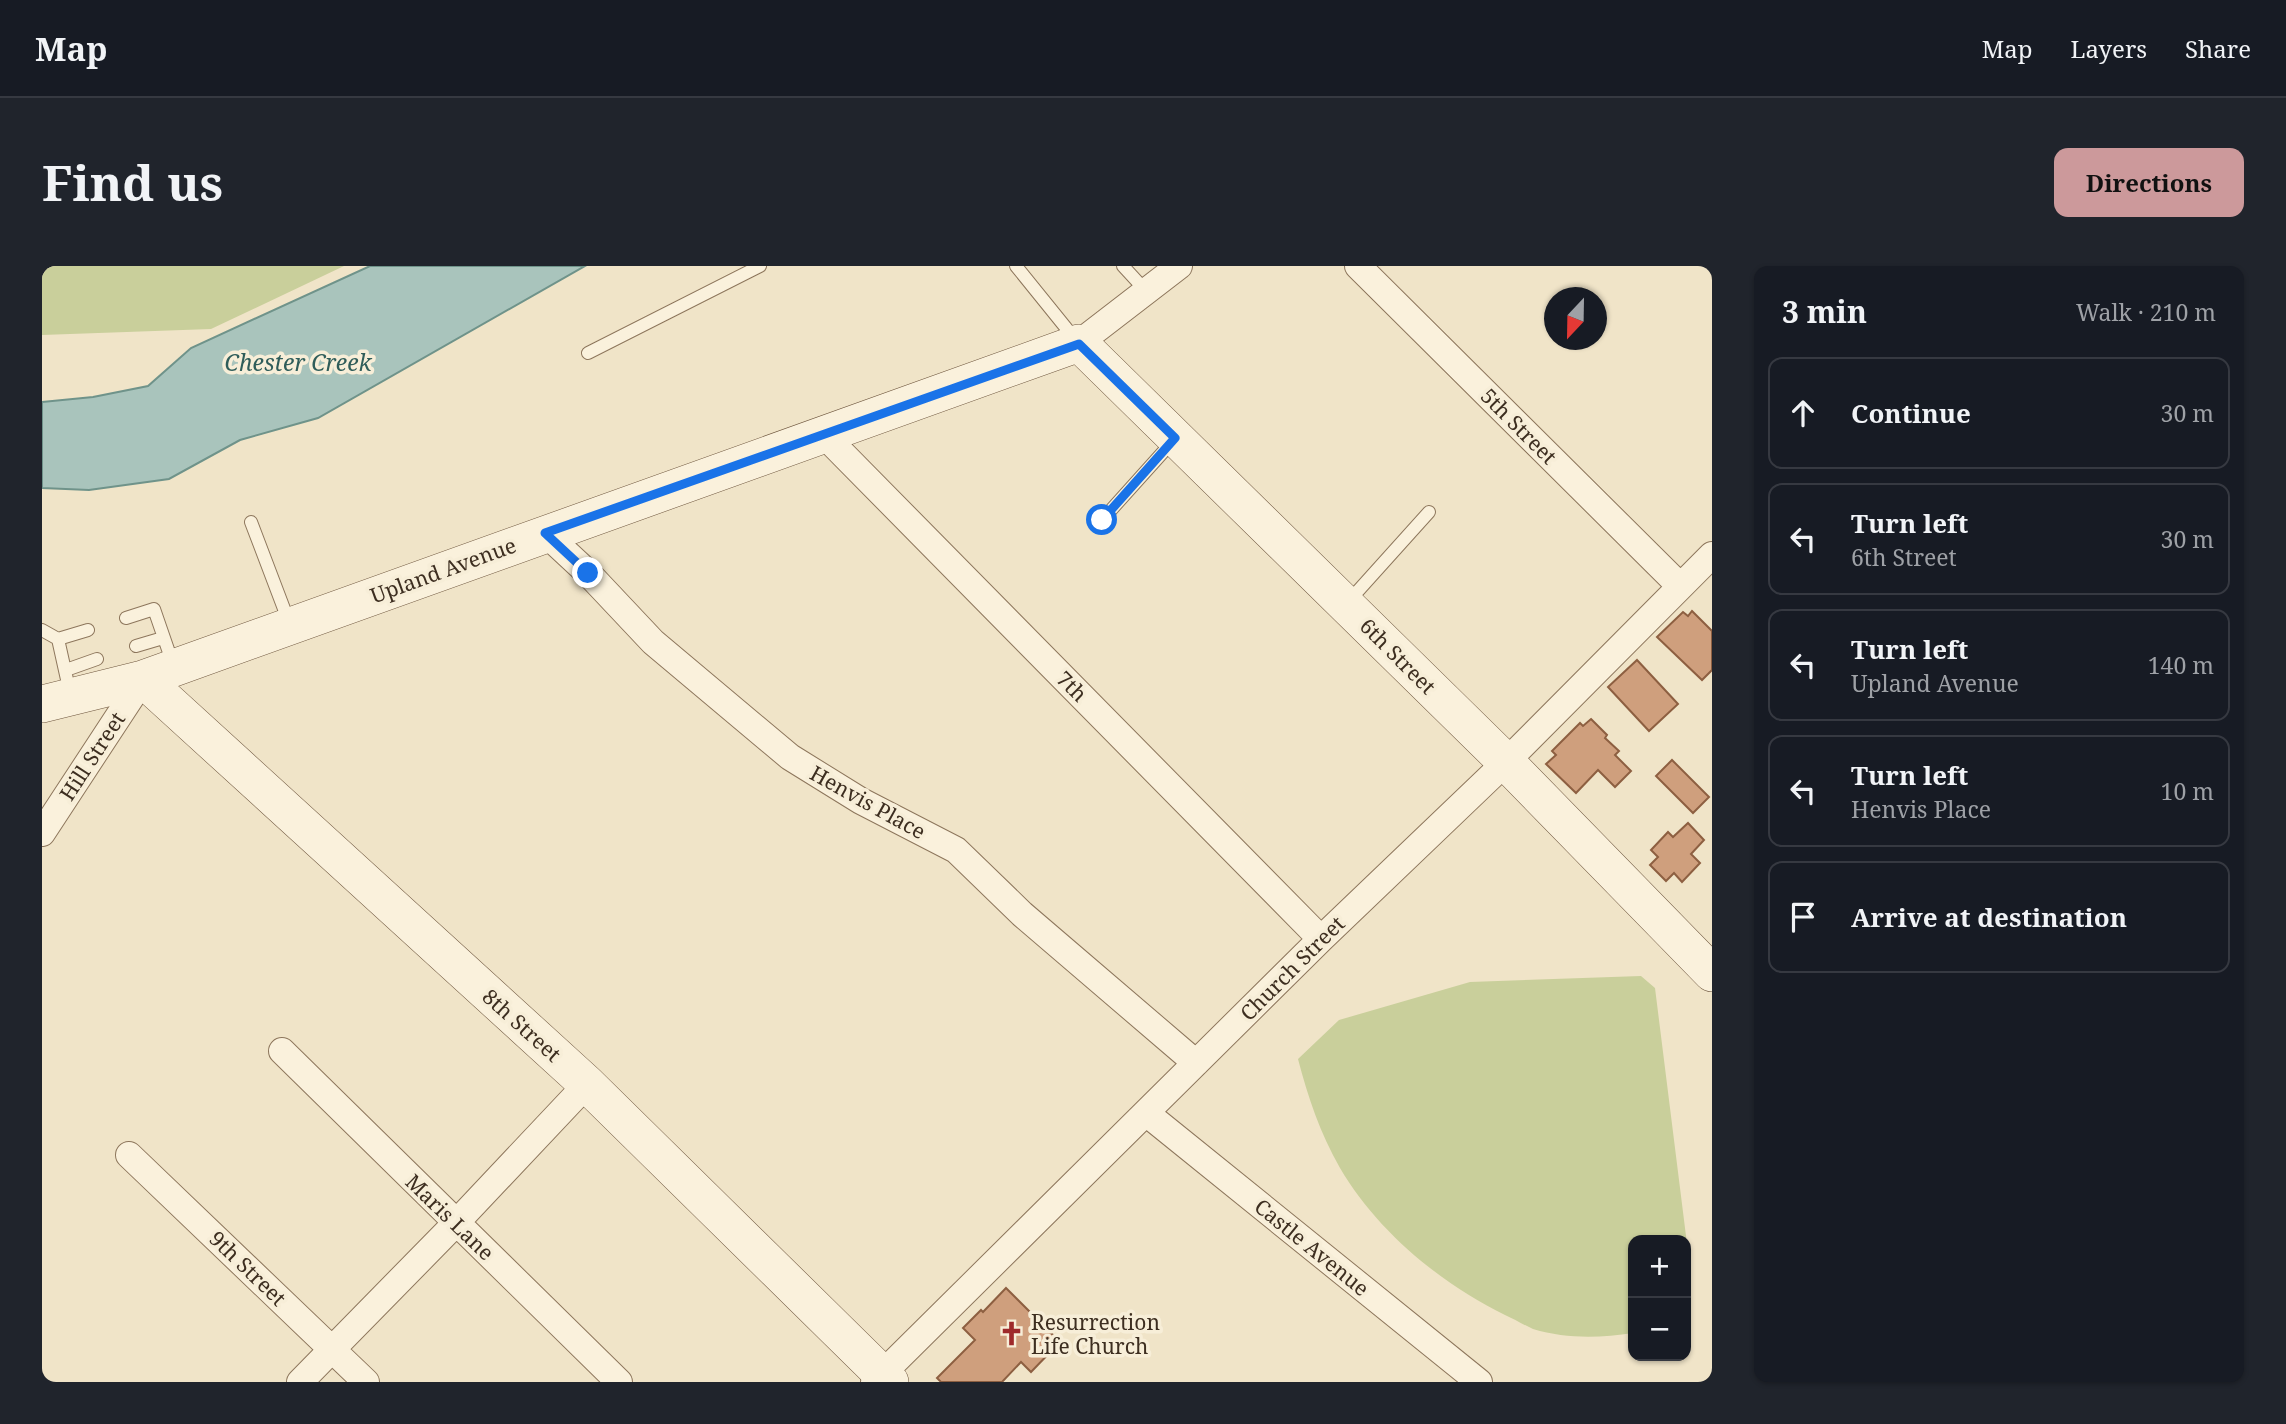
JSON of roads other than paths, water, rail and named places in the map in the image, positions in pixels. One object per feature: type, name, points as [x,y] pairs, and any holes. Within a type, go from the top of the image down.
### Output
[{"type":"street","name":"Upland Avenue","points":[[59,690],[154,658],[291,625],[1079,344],[1180,266]]},
{"type":"street","name":"5th Street","points":[[1358,266],[1680,586]]},
{"type":"street","name":"6th Street","points":[[1079,344],[1506,762],[1712,973]]},
{"type":"street","name":"7th","points":[[823,434],[1321,939]]},
{"type":"street","name":"Henvis Place","points":[[545,533],[588,573],[653,642],[790,757],[861,801],[956,850],[1022,914],[1196,1063]]},
{"type":"street","name":"Church Street","points":[[882,1379],[1196,1063],[1506,762],[1712,555]]},
{"type":"street","name":"Hill Street","points":[[42,833],[154,658]]},
{"type":"street","name":"8th Street","points":[[154,658],[882,1379]]},
{"type":"street","name":"Maris Lane","points":[[282,1051],[619,1382]]},
{"type":"street","points":[[300,1382],[456,1224],[587,1084]]},
{"type":"street","name":"Castle Avenue","points":[[1146,1113],[1473,1380]]},
{"type":"street","name":"9th Street","points":[[129,1155],[366,1382]]},
{"type":"lane","points":[[587,353],[760,266]]},
{"type":"lane","points":[[1016,266],[1079,344]]},
{"type":"lane","points":[[1123,266],[1146,291]]},
{"type":"lane","points":[[1102,520],[1175,438]]},
{"type":"lane","points":[[1346,605],[1429,512]]},
{"type":"lane","points":[[251,522],[291,625]]},
{"type":"lane","points":[[126,618],[154,609],[154,658]]},
{"type":"lane","points":[[42,630],[58,639],[88,630]]},
{"type":"lane","points":[[58,639],[59,690]]},
{"type":"lane","points":[[59,690],[97,659]]},
{"type":"water","name":"Chester Creek","points":[[370,266],[585,266],[318,418],[240,440],[169,479],[89,490],[42,488],[42,402],[93,397],[148,386],[191,348]]},
{"type":"place","name":"Resurrection Life Church","points":[[1011,1334]]}]
